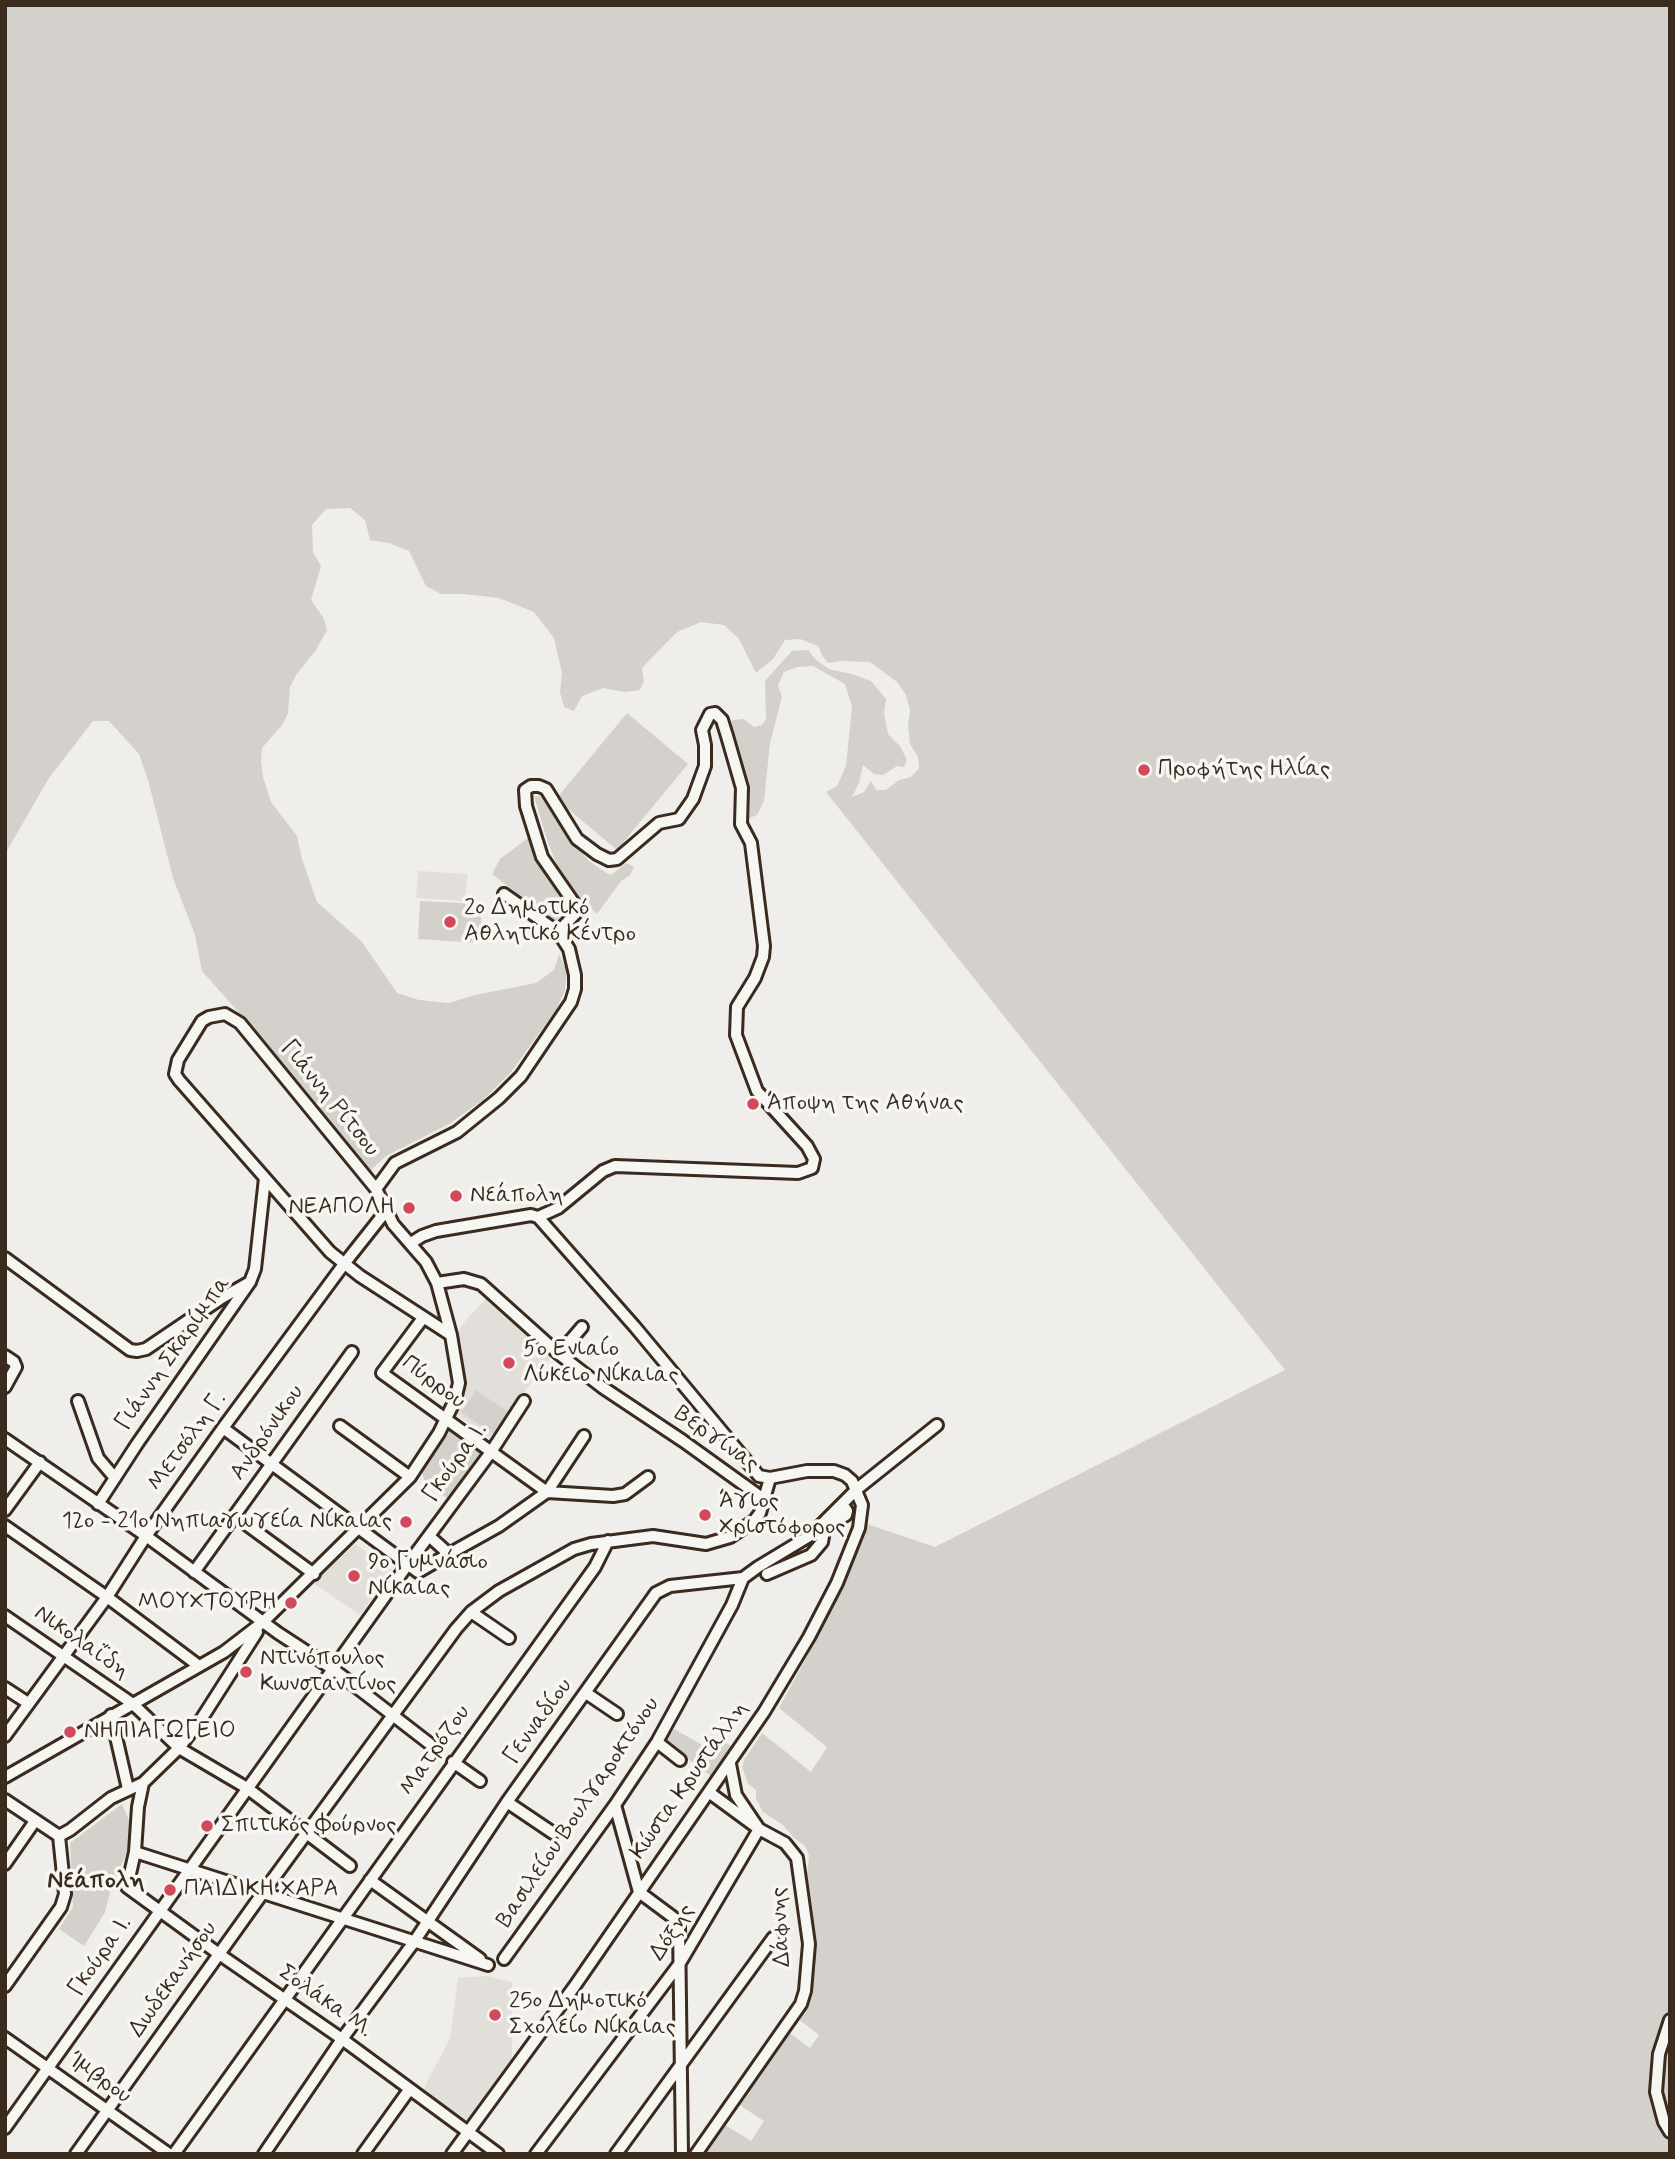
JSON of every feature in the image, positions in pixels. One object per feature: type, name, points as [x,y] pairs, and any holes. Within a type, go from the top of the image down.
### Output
[{"type":"street","points":[[411,1243],[428,1233],[521,1217],[538,1217],[558,1208],[603,1171],[615,1166],[798,1173],[811,1168],[814,1158],[807,1146],[757,1091],[736,1035],[737,1007],[755,978],[764,946],[751,843],[741,824],[742,788],[722,720],[715,713],[710,713],[702,730],[705,766],[694,799],[679,819],[659,823],[617,859],[609,860],[597,854],[577,839],[546,789],[531,786],[526,790],[526,806],[542,858],[576,906],[576,912],[558,932]]},
{"type":"street","points":[[376,1189],[387,1172],[402,1158],[457,1132],[478,1117],[520,1076],[567,1009],[575,989],[569,949],[558,932],[504,894]]},
{"type":"street","name":"Γιάννη Ρίτσου","points":[[263,1622],[410,1477],[447,1419],[459,1383],[451,1335],[437,1283],[426,1262],[393,1224],[376,1189],[240,1023],[225,1014],[217,1014],[202,1021],[197,1027],[178,1060],[176,1074],[265,1178]]},
{"type":"street","points":[[265,1178],[330,1252],[344,1264],[451,1335]]},
{"type":"street","name":"Γιάννη Σκαρίμπα","points":[[98,1504],[136,1444],[250,1282],[255,1269],[265,1178]]},
{"type":"street","name":"Μετσόλη Γ.","points":[[5,1736],[107,1597],[146,1536],[223,1428],[386,1211]]},
{"type":"street","points":[[538,1217],[635,1327],[759,1476],[770,1478],[807,1471],[834,1471],[845,1475],[856,1489]]},
{"type":"street","points":[[5,1258],[133,1351],[146,1349],[250,1282]]},
{"type":"street","name":"Βεργίνας","points":[[437,1283],[464,1279],[481,1284],[559,1354],[613,1395],[765,1500]]},
{"type":"street","name":"Πύρρου","points":[[423,1318],[382,1373],[547,1492]]},
{"type":"street","points":[[559,1354],[582,1327]]},
{"type":"street","name":"Ανδρόνικου","points":[[194,1572],[352,1352]]},
{"type":"street","points":[[5,1356],[16,1364],[15,1373],[5,1387]]},
{"type":"street","points":[[78,1401],[98,1458],[115,1478]]},
{"type":"street","name":"Γκούρα Ι.","points":[[5,2128],[491,1452],[524,1401]]},
{"type":"street","name":"Γενναδίου","points":[[264,2154],[342,2039],[428,1922],[507,1802],[656,1593],[670,1586],[743,1578],[811,1535],[856,1489],[937,1425]]},
{"type":"street","points":[[340,1426],[410,1477]]},
{"type":"street","points":[[223,1428],[418,1572],[499,1526],[547,1492],[584,1436]]},
{"type":"street","points":[[5,1439],[333,1669],[430,1744]]},
{"type":"street","points":[[5,1510],[40,1462]]},
{"type":"street","points":[[547,1492],[613,1496],[625,1494],[648,1477]]},
{"type":"street","name":"Δωδεκανήσου","points":[[76,2154],[307,1832],[471,1612],[499,1591],[554,1558],[575,1549],[608,1541],[653,1536],[694,1543],[717,1542],[743,1530],[754,1521],[765,1500],[770,1478]]},
{"type":"street","name":"Κώστα Κρυστάλλη","points":[[452,2154],[574,1987],[710,1793],[777,1690],[837,1583],[859,1528],[862,1505],[856,1489]]},
{"type":"street","points":[[767,1574],[811,1555],[822,1542],[824,1531],[846,1515],[847,1511],[842,1504]]},
{"type":"street","points":[[235,1516],[314,1574]]},
{"type":"street","points":[[5,1526],[107,1597],[199,1666]]},
{"type":"street","points":[[429,1536],[449,1554]]},
{"type":"street","name":"Ματρόζου","points":[[172,2154],[343,1920],[594,1567],[608,1541]]},
{"type":"street","name":"Βασιλείου Βουλγαροκτόνου","points":[[504,1959],[657,1742],[726,1618],[743,1578]]},
{"type":"street","points":[[471,1612],[509,1639]]},
{"type":"street","name":"Νικολαΐδη","points":[[5,1616],[133,1704],[179,1748],[247,1788],[350,1866]]},
{"type":"street","points":[[5,1777],[233,1646],[263,1622]]},
{"type":"street","points":[[59,1836],[128,1789],[143,1783],[179,1748],[263,1622]]},
{"type":"street","points":[[5,1688],[28,1703]]},
{"type":"street","points":[[586,1693],[617,1714]]},
{"type":"street","points":[[111,1715],[128,1789]]},
{"type":"street","points":[[657,1742],[680,1760]]},
{"type":"street","points":[[453,1762],[480,1781]]},
{"type":"street","points":[[730,1764],[736,1795],[760,1829]]},
{"type":"street","points":[[143,1783],[135,1852],[488,1965],[370,1880]]},
{"type":"street","name":"Δάφνης","points":[[696,2154],[801,2004],[805,1991],[808,1934],[797,1857],[785,1843],[760,1829],[710,1793]]},
{"type":"street","points":[[5,1800],[59,1836]]},
{"type":"street","points":[[507,1802],[553,1833]]},
{"type":"street","points":[[615,1805],[639,1892],[674,1917],[679,1926],[682,2154]]},
{"type":"street","points":[[5,1864],[35,1821]]},
{"type":"street","name":"Δόξης","points":[[536,2154],[680,1963],[760,1829]]},
{"type":"street","points":[[5,1986],[63,1900],[65,1887],[59,1836]]},
{"type":"street","name":"Σολάκα Μ.","points":[[135,1852],[127,1887],[342,2039],[409,2091],[498,2154]]},
{"type":"street","points":[[616,2154],[773,1938]]},
{"type":"street","points":[[1670,2020],[1656,2065],[1656,2092],[1664,2122],[1670,2132]]},
{"type":"street","name":"Ίμβρου","points":[[5,2038],[172,2154]]},
{"type":"street","points":[[363,2154],[409,2091]]},
{"type":"shaded area","points":[[5,5],[1670,5],[1670,2154],[702,2154],[722,2123],[751,2141],[764,2121],[738,2104],[788,2032],[810,2048],[819,2035],[797,2018],[803,2006],[804,1910],[809,1855],[805,1846],[783,1825],[763,1812],[756,1799],[756,1790],[748,1784],[742,1767],[762,1733],[811,1772],[827,1747],[779,1708],[844,1580],[864,1523],[935,1547],[1285,1370],[826,792],[837,786],[846,766],[852,707],[845,684],[813,666],[797,667],[784,672],[778,685],[782,697],[770,743],[764,801],[757,815],[750,818],[746,815],[725,730],[733,720],[744,719],[754,727],[762,725],[766,719],[765,681],[792,651],[808,650],[829,669],[871,681],[886,699],[884,713],[888,734],[900,746],[907,760],[904,767],[897,766],[883,775],[874,774],[863,765],[852,797],[864,792],[871,781],[876,790],[886,790],[899,780],[911,777],[919,768],[918,757],[910,744],[910,710],[906,695],[897,682],[870,662],[828,663],[818,646],[800,639],[785,640],[773,659],[756,673],[739,639],[724,625],[701,622],[677,632],[642,668],[644,681],[640,690],[624,692],[603,688],[582,696],[574,711],[564,707],[560,692],[562,673],[554,638],[534,612],[499,598],[441,594],[426,586],[409,551],[389,543],[370,540],[365,520],[350,508],[326,509],[312,525],[313,552],[321,566],[311,600],[324,619],[327,630],[316,650],[296,675],[290,687],[288,713],[283,724],[262,748],[261,760],[271,802],[297,836],[317,902],[362,942],[397,993],[419,1000],[449,1003],[536,983],[554,970],[559,954],[567,971],[565,990],[556,1010],[511,1072],[483,1100],[449,1124],[386,1156],[370,1171],[364,1169],[241,1015],[202,971],[195,935],[173,878],[139,754],[109,721],[93,721],[49,778],[5,854]]},
{"type":"shaded area","points":[[627,713],[688,764],[617,850],[556,799]]},
{"type":"shaded area","points":[[534,796],[542,796],[572,842],[588,860],[603,871],[611,875],[626,863],[634,867],[597,914],[582,901],[560,872]]},
{"type":"shaded area","points":[[528,838],[542,864],[573,908],[558,924],[550,918],[548,908],[535,907],[492,874],[500,859]]},
{"type":"shaded area","points":[[418,871],[468,874],[465,901],[416,898]]},
{"type":"shaded area","name":"2o Δημοτικό Αθλητικό Κέντρο","points":[[420,901],[482,904],[480,943],[418,939]]},
{"type":"shaded area","points":[[486,1299],[551,1357],[489,1438],[455,1413],[464,1382],[454,1338],[466,1320]]},
{"type":"shaded area","points":[[476,1390],[511,1414],[496,1436],[461,1412]]},
{"type":"shaded area","points":[[454,1425],[486,1451],[450,1500],[425,1483],[422,1472]]},
{"type":"shaded area","name":"9ο Γυμνάσιο Νίκαιας","points":[[355,1544],[393,1570],[360,1615],[313,1583]]},
{"type":"shaded area","points":[[674,1729],[704,1746],[712,1735],[735,1748],[715,1779],[665,1742]]},
{"type":"shaded area","points":[[122,1804],[131,1825],[126,1855],[112,1885],[105,1912],[84,1946],[59,1929],[73,1907],[70,1843]]},
{"type":"shaded area","points":[[486,1976],[512,1982],[512,2059],[469,2121],[424,2092],[450,2038],[458,1978]]},
{"type":"place","name":"Προφήτης Ηλίας","points":[[1144,770]]},
{"type":"place","name":"2o Δημοτικό Αθλητικό Κέντρο","points":[[450,922]]},
{"type":"place","name":"Άποψη της Αθήνας","points":[[753,1104]]},
{"type":"place","name":"Νεάπολη","points":[[456,1196]]},
{"type":"place","name":"ΝΕΑΠΟΛΗ","points":[[409,1208]]},
{"type":"place","name":"5ο Ενιαίο Λύκειο Νίκαιας","points":[[509,1363]]},
{"type":"place","name":"Άγιος Χριστόφορος","points":[[705,1515]]},
{"type":"place","name":"12ο - 21ο Νηπιαγωγεία Νίκαιας","points":[[406,1522]]},
{"type":"place","name":"9ο Γυμνάσιο Νίκαιας","points":[[354,1576]]},
{"type":"place","name":"ΜΟΥΧΤΟΥΡΗ","points":[[291,1603]]},
{"type":"place","name":"Ντινόπουλος Κωνσταντίνος","points":[[246,1672]]},
{"type":"place","name":"ΝΗΠΙΑΓΩΓΕΙΟ","points":[[70,1732]]},
{"type":"place","name":"Σπιτικός Φούρνος","points":[[207,1826]]},
{"type":"place","name":"ΠΑΙΔΙΚΗ ΧΑΡΑ","points":[[170,1890]]},
{"type":"place","name":"25o Δημοτικό Σχολείο Νίκαιας","points":[[495,2015]]},
{"type":"district","name":"Νεάπολη","points":[[96,1882]]}]
